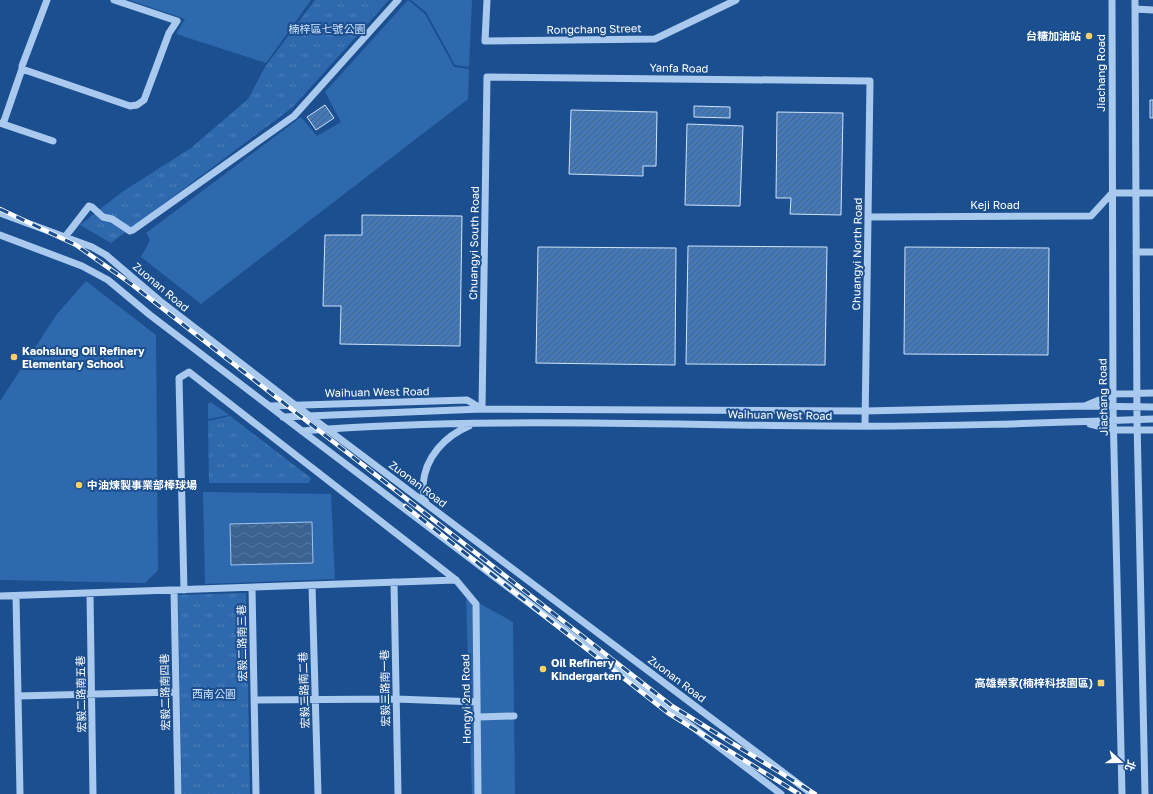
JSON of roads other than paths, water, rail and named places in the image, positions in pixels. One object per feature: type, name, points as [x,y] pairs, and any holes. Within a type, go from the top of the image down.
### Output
[{"type":"street","points":[[47,0],[1,124],[53,141]]},
{"type":"street","points":[[22,69],[130,106],[137,105],[144,100],[169,33],[178,21],[114,0]]},
{"type":"street","points":[[65,237],[89,206],[103,217],[112,219],[130,231],[133,230],[282,125],[298,112],[398,0]]},
{"type":"street","name":"Rongchang Street","points":[[487,0],[485,41],[655,39],[736,0]]},
{"type":"street","name":"Jiachang Road","points":[[1112,0],[1113,408],[1122,794]]},
{"type":"street","points":[[1135,0],[1136,420],[1145,794]]},
{"type":"street","points":[[1135,10],[1153,10]]},
{"type":"street","name":"Yanfa Road","points":[[487,77],[870,81]]},
{"type":"street","name":"Chuangyi South Road","points":[[482,409],[487,77]]},
{"type":"street","name":"Chuangyi North Road","points":[[865,426],[870,81]]},
{"type":"street","points":[[1112,193],[1153,193]]},
{"type":"street","name":"Keji Road","points":[[868,217],[1091,216],[1112,193]]},
{"type":"street","name":"Zuonan Road","points":[[0,213],[65,237],[106,255],[160,301],[295,405],[812,794]]},
{"type":"street","points":[[0,235],[96,272],[302,431],[781,794]]},
{"type":"street","points":[[1136,252],[1153,252]]},
{"type":"street","points":[[184,590],[179,378],[189,372],[456,580]]},
{"type":"street","name":"Waihuan West Road","points":[[1084,406],[1114,394],[1153,393]]},
{"type":"street","name":"Waihuan West Road","points":[[270,406],[467,400],[482,409]]},
{"type":"street","name":"Waihuan West Road","points":[[284,417],[482,409],[865,411],[1084,406],[1113,408],[1153,407]]},
{"type":"street","name":"Waihuan West Road","points":[[302,431],[473,424],[865,426],[1086,423],[1114,420],[1153,419]]},
{"type":"street","name":"Waihuan West Road","points":[[1086,423],[1114,430],[1153,430]]},
{"type":"street","name":"Waihuan West Road","points":[[426,503],[423,486],[428,463],[437,448],[445,441],[458,430],[473,424]]},
{"type":"street","points":[[0,596],[456,580]]},
{"type":"street","name":"Hongyi 2nd Road","points":[[456,580],[476,604],[478,794]]},
{"type":"street","name":"宏毅二路南一巷","points":[[394,582],[398,794]]},
{"type":"street","name":"宏毅二路南二巷","points":[[312,585],[318,794]]},
{"type":"street","name":"宏毅二路南三巷","points":[[252,588],[256,794]]},
{"type":"street","name":"宏毅二路南四巷","points":[[174,590],[178,794]]},
{"type":"street","name":"宏毅二路南五巷","points":[[90,593],[93,794]]},
{"type":"street","points":[[16,596],[20,794]]},
{"type":"street","points":[[18,696],[176,692]]},
{"type":"street","points":[[254,700],[396,699],[477,702]]},
{"type":"street","points":[[478,717],[514,716]]},
{"type":"water","points":[[312,522],[313,563],[231,565],[230,524]]},
{"type":"railway","points":[[0,209],[76,245],[130,283],[672,706],[815,794]]},
{"type":"railway","points":[[405,506],[668,713],[799,794]]},
{"type":"place","name":"台糖加油站","points":[[1089,36]]},
{"type":"place","name":"Kaohsiung Oil Refinery Elementary School","points":[[14,357]]},
{"type":"place","name":"中油煉製事業部棒球場","points":[[79,485]]},
{"type":"place","name":"Oil Refinery Kindergarten","points":[[543,669]]},
{"type":"place","name":"高雄榮家(楠梓科技園區)","points":[[1101,683]]},
{"type":"park label","name":"楠梓區七號公園","points":[[327,29]]},
{"type":"park label","name":"西南公園","points":[[214,694]]}]
